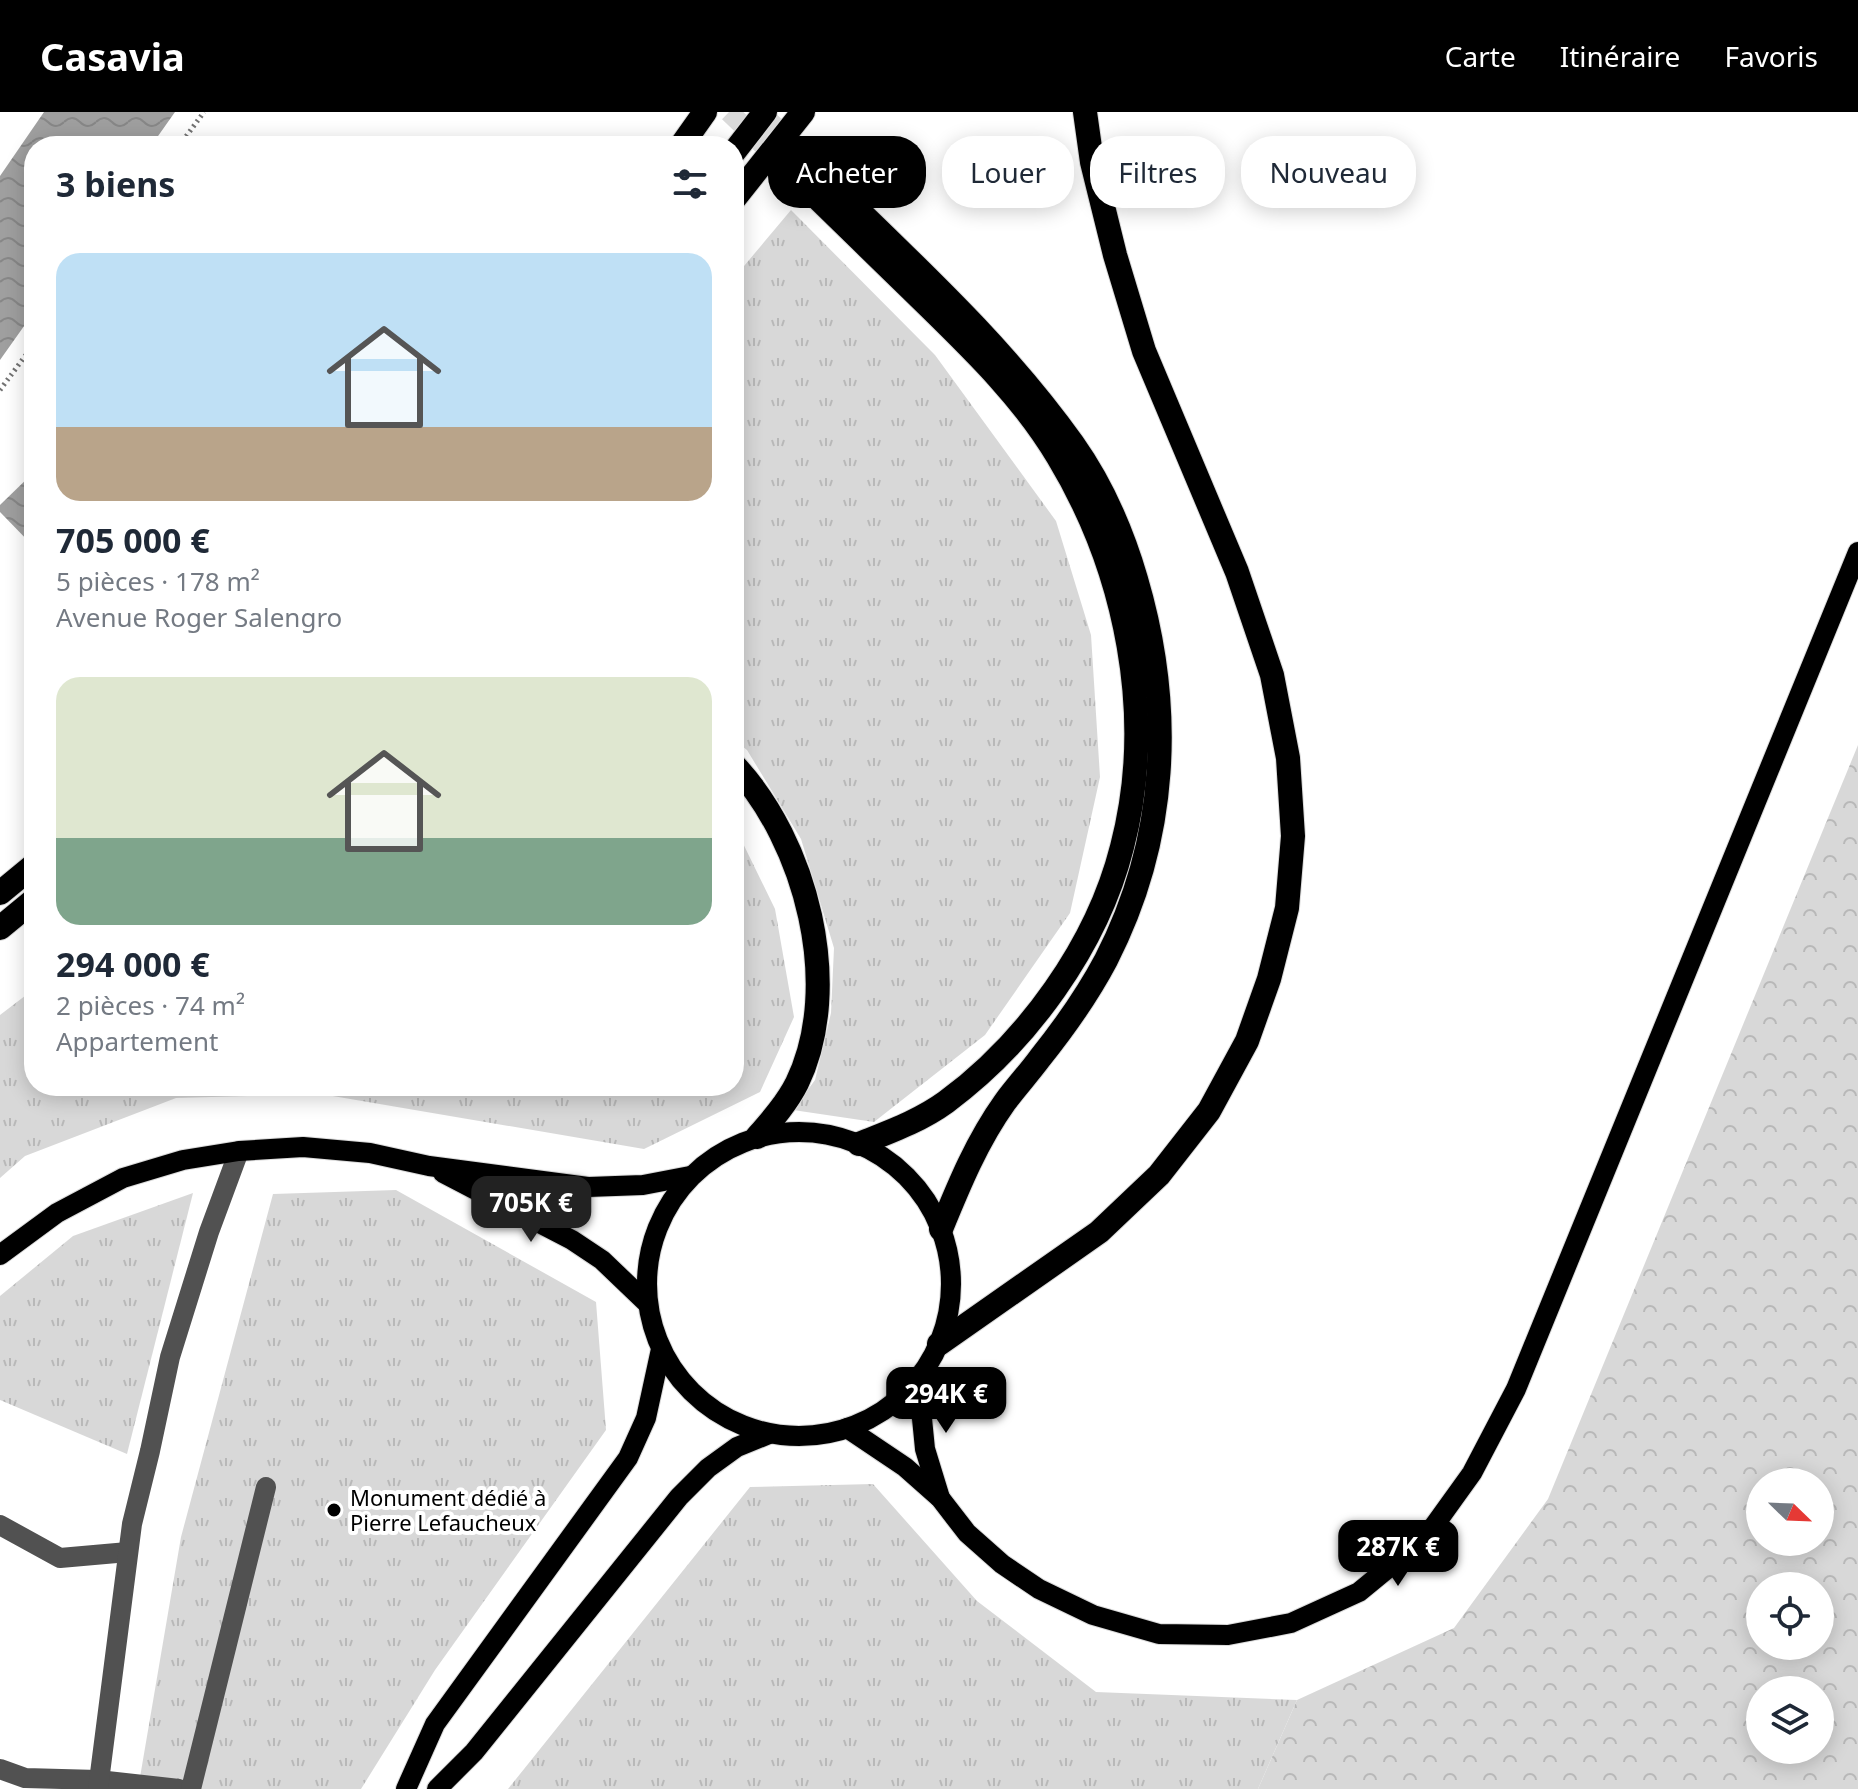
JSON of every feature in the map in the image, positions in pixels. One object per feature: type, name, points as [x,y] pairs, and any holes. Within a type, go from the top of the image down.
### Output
[{"type":"highway","points":[[688,136],[705,112]]},
{"type":"highway","points":[[744,139],[765,112]]},
{"type":"highway","points":[[744,186],[803,112]]},
{"type":"highway","points":[[939,1344],[1099,1232],[1159,1175],[1209,1111],[1247,1041],[1269,979],[1287,908],[1293,836],[1288,758],[1272,675],[1237,572],[1144,351],[1115,255],[1092,162],[1085,112]]},
{"type":"highway","points":[[859,1144],[909,1124],[945,1102],[983,1070],[1016,1039],[1049,998],[1082,947],[1104,899],[1122,848],[1132,798],[1136,712],[1124,621],[1108,565],[1087,508],[1058,456],[1022,405],[978,355],[808,175],[990,341],[1036,394],[1074,446],[1102,491],[1128,553],[1145,611],[1155,662],[1160,727],[1157,802],[1147,855],[1128,909],[1106,961],[1073,1013],[1006,1101],[981,1140],[941,1229]]},
{"type":"highway","points":[[744,775],[779,827],[799,876],[813,924],[818,987],[811,1044],[796,1084],[757,1137]]},
{"type":"highway","points":[[0,893],[24,873]]},
{"type":"highway","points":[[2,927],[24,908]]},
{"type":"highway","points":[[2,927],[24,918]]},
{"type":"main road","points":[[847,1428],[905,1467],[940,1498],[967,1533],[1002,1564],[1039,1589],[1093,1615],[1159,1634],[1228,1635],[1291,1623],[1359,1592],[1426,1537],[1472,1473],[1516,1389],[1858,552]]},
{"type":"main road","points":[[791,1132],[826,1134],[859,1144],[886,1159],[909,1178],[941,1229],[950,1267],[949,1307],[939,1344],[930,1362],[903,1395],[867,1420],[847,1428],[821,1435],[795,1437],[769,1434],[735,1423],[705,1404],[679,1379],[661,1349],[648,1304],[647,1269],[655,1235],[670,1203],[690,1176],[722,1152],[757,1137],[791,1132]]},
{"type":"main road","points":[[0,1255],[57,1213],[123,1178],[183,1160],[239,1151],[303,1147],[370,1153],[429,1166],[588,1187],[643,1185],[690,1176]]},
{"type":"main road","points":[[429,1166],[572,1240],[602,1260],[648,1304]]},
{"type":"main road","points":[[406,1789],[435,1724],[628,1458],[646,1418],[661,1349]]},
{"type":"main road","points":[[918,1378],[925,1449],[940,1498]]},
{"type":"main road","points":[[437,1789],[474,1752],[679,1497],[708,1468],[737,1447],[769,1434]]},
{"type":"lane","points":[[98,1784],[132,1524],[170,1357],[199,1262],[239,1151]]},
{"type":"lane","points":[[191,1789],[266,1487]]},
{"type":"lane","points":[[0,1525],[60,1558],[128,1552]]},
{"type":"lane","points":[[0,1769],[25,1778],[179,1789]]},
{"type":"path","points":[[186,136],[204,112]]},
{"type":"path","points":[[0,390],[24,358]]},
{"type":"green space","points":[[791,210],[935,355],[1056,521],[1091,635],[1100,777],[1070,913],[985,1035],[874,1122],[793,1110],[815,1080],[831,1013],[834,948],[801,839],[744,748],[744,266]]},
{"type":"green space","points":[[1858,745],[1858,1789],[1258,1789],[1297,1700],[1454,1628],[1548,1499]]},
{"type":"green space","points":[[744,845],[775,909],[794,1017],[760,1092],[644,1149],[333,1096],[744,1096]]},
{"type":"green space","points":[[24,997],[24,1096],[248,1096],[176,1098],[25,1156],[0,1178],[0,1015]]},
{"type":"green space","points":[[396,1190],[596,1302],[606,1430],[435,1670],[361,1789],[138,1789],[181,1537],[273,1194]]},
{"type":"green space","points":[[193,1193],[127,1454],[0,1400],[0,1296],[73,1236]]},
{"type":"green space","points":[[873,1484],[977,1601],[1096,1692],[1297,1700],[1258,1789],[508,1789],[750,1487]]},
{"type":"water","points":[[44,112],[175,112],[158,136],[28,136]]},
{"type":"water","points":[[24,141],[24,326],[0,360],[0,176]]},
{"type":"water","points":[[24,482],[24,537],[0,512],[0,505]]},
{"type":"tunnel","points":[[729,112],[768,150]]},
{"type":"tunnel","points":[[757,112],[782,136]]},
{"type":"place","name":"Monument dédié à Pierre Lefaucheux","points":[[334,1510]]}]
